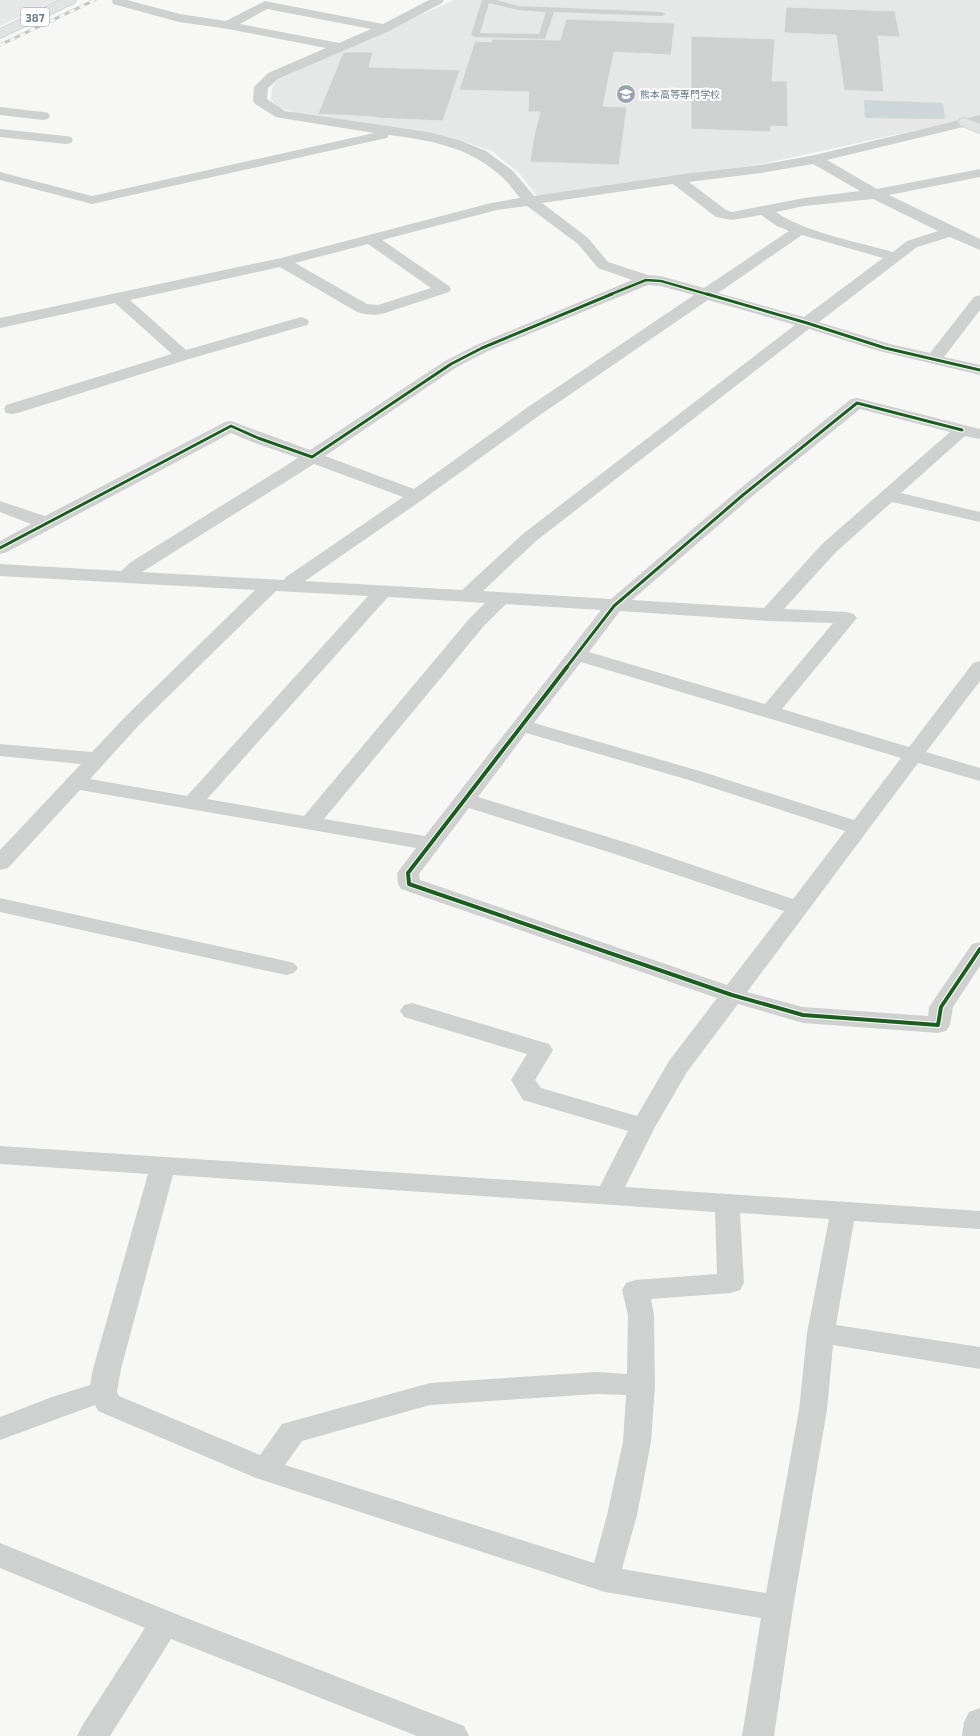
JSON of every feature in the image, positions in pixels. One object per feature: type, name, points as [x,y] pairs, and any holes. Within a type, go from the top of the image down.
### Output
[{"type":"main road","name":"387","points":[[0,34],[70,0]]},
{"type":"main road","points":[[965,122],[980,129]]},
{"type":"street","points":[[438,0],[386,28],[273,76],[261,87],[260,101],[281,114],[306,120],[428,136],[448,141],[481,154],[508,174],[530,201],[583,241],[603,265],[646,280],[661,281],[807,323],[885,348],[980,370]]},
{"type":"street","points":[[117,1],[179,18],[228,25],[339,48]]},
{"type":"street","points":[[228,25],[265,5],[386,28]]},
{"type":"street","points":[[0,111],[43,116]]},
{"type":"street","points":[[0,323],[282,262],[496,206],[676,179],[739,172],[815,158],[980,119]]},
{"type":"street","points":[[0,176],[92,200],[397,132]]},
{"type":"street","points":[[0,133],[66,140]]},
{"type":"street","points":[[815,158],[875,194],[980,245]]},
{"type":"street","points":[[676,179],[721,214],[732,216],[804,202],[875,194],[980,174]]},
{"type":"street","points":[[764,210],[782,223],[800,230],[895,257]]},
{"type":"street","points":[[290,588],[293,581],[416,496],[534,411],[800,230]]},
{"type":"street","points":[[468,596],[530,537],[807,323],[912,244],[951,232]]},
{"type":"street","points":[[282,262],[363,309],[379,310],[443,289],[370,239]]},
{"type":"street","points":[[126,578],[138,566],[312,457],[452,364],[482,348],[646,280]]},
{"type":"street","points":[[119,298],[183,356]]},
{"type":"street","points":[[933,360],[973,320],[980,300]]},
{"type":"street","points":[[12,409],[183,356],[301,322]]},
{"type":"street","points":[[980,434],[856,403],[743,495],[614,606],[523,726],[408,873],[408,884],[732,995],[803,1015],[938,1024],[941,1008],[980,949]]},
{"type":"street","points":[[0,548],[231,426],[258,438],[416,496]]},
{"type":"street","points":[[768,615],[829,548],[962,430]]},
{"type":"street","points":[[887,495],[980,517]]},
{"type":"street","points":[[0,506],[46,523]]},
{"type":"street","points":[[0,570],[290,588],[468,596],[768,615],[847,618],[770,711]]},
{"type":"street","points":[[0,863],[133,720],[270,586]]},
{"type":"street","points":[[192,803],[382,592]]},
{"type":"street","points":[[309,824],[476,623],[501,598]]},
{"type":"street","points":[[577,655],[770,711],[980,775]]},
{"type":"street","points":[[608,1195],[643,1127],[678,1068],[980,667]]},
{"type":"street","points":[[523,726],[696,776],[858,828]]},
{"type":"street","points":[[0,750],[98,759]]},
{"type":"street","points":[[76,783],[431,844]]},
{"type":"street","points":[[465,800],[626,850],[799,908]]},
{"type":"street","points":[[0,905],[286,968]]},
{"type":"street","points":[[412,1011],[541,1050],[523,1080],[532,1094],[643,1127]]},
{"type":"street","points":[[0,1155],[980,1220]]},
{"type":"street","points":[[163,1166],[107,1368],[103,1392],[108,1403],[266,1470],[605,1579],[778,1608]]},
{"type":"street","points":[[605,1579],[622,1515],[637,1442],[641,1385],[641,1315],[635,1290],[731,1282],[727,1203]]},
{"type":"street","points":[[758,1736],[812,1410],[821,1333],[843,1211]]},
{"type":"street","points":[[821,1333],[980,1358]]},
{"type":"street","points":[[266,1470],[292,1432],[430,1394],[597,1383],[641,1385]]},
{"type":"street","points":[[0,1430],[56,1407],[103,1392]]},
{"type":"street","points":[[0,1555],[437,1733]]},
{"type":"street","points":[[93,1736],[165,1623]]},
{"type":"street","points":[[978,1736],[980,1722]]},
{"type":"lane","points":[[551,9],[542,37],[475,35],[486,0],[498,1],[518,8],[551,9],[662,14]]},
{"type":"shaded area","points":[[0,0],[56,0],[0,26]]},
{"type":"shaded area","name":"熊本高等専門学校","points":[[454,0],[980,0],[980,116],[758,165],[703,173],[667,176],[536,195],[519,173],[492,151],[456,139],[424,132],[310,117],[280,108],[271,100],[272,88],[277,80]]},
{"type":"shaded area","points":[[864,100],[943,103],[945,119],[865,118]]},
{"type":"building","points":[[786,7],[895,11],[900,37],[878,36],[884,92],[844,90],[836,35],[784,33]]},
{"type":"building","points":[[566,19],[675,23],[671,55],[614,52],[603,106],[627,107],[619,165],[530,162],[540,112],[528,112],[529,92],[459,90],[475,41],[492,42],[491,39],[560,40]]},
{"type":"building","points":[[691,36],[775,39],[772,81],[787,81],[788,127],[771,126],[770,132],[691,129]]},
{"type":"building","points":[[373,52],[369,67],[460,70],[443,121],[318,114],[343,53]]},
{"type":"railway","points":[[0,45],[95,0]]},
{"type":"cycle path","points":[[0,548],[231,426],[258,438],[312,457],[451,364],[482,348],[646,280],[661,281],[807,323],[885,348],[980,370]]},
{"type":"cycle path","points":[[962,430],[857,403],[743,495],[614,606],[408,873],[409,884],[732,995],[803,1015],[938,1025],[941,1007],[980,949]]},
{"type":"place","name":"熊本高等専門学校","points":[[626,94]]}]
